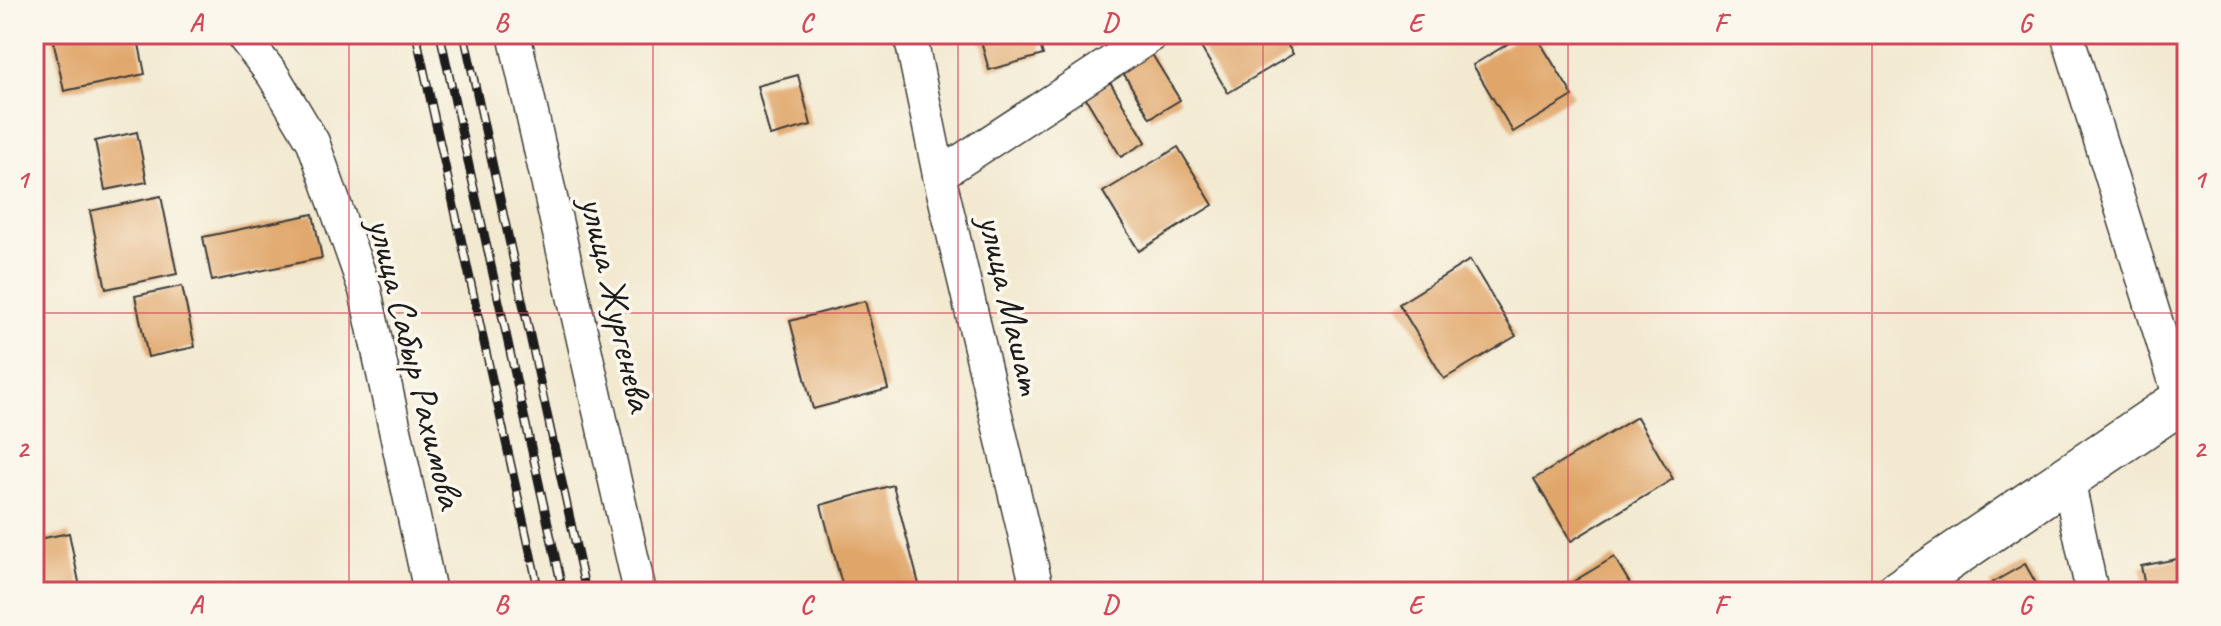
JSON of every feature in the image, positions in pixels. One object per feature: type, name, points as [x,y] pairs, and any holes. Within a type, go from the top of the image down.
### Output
[{"type":"street","name":"улица Сабыр Рахимова","points":[[241,34],[273,75],[313,142],[365,290],[430,592]]},
{"type":"street","name":"улица Жургенева","points":[[514,34],[640,592]]},
{"type":"street","name":"улица Машат","points":[[910,34],[939,175],[1038,592]]},
{"type":"street","points":[[939,175],[1154,34]]},
{"type":"street","points":[[1899,592],[2184,399],[2067,34]]},
{"type":"street","points":[[2068,479],[2092,592]]},
{"type":"building","points":[[52,34],[137,34],[145,74],[64,91]]},
{"type":"building","points":[[979,34],[1037,34],[1043,55],[989,70]]},
{"type":"building","points":[[1193,34],[1281,34],[1293,54],[1228,93]]},
{"type":"building","points":[[1524,34],[1535,34],[1573,96],[1513,132],[1473,65]]},
{"type":"building","points":[[1150,51],[1180,100],[1150,118],[1121,69]]},
{"type":"building","points":[[798,75],[811,125],[770,136],[757,86]]},
{"type":"building","points":[[1110,82],[1146,142],[1121,157],[1085,97]]},
{"type":"building","points":[[137,132],[147,182],[105,190],[95,141]]},
{"type":"building","points":[[1178,147],[1213,205],[1139,251],[1103,192]]},
{"type":"building","points":[[161,196],[177,274],[106,289],[90,211]]},
{"type":"building","points":[[313,214],[322,258],[212,281],[203,237]]},
{"type":"building","points":[[1470,260],[1516,336],[1444,379],[1399,304]]},
{"type":"building","points":[[182,286],[195,347],[148,357],[135,296]]},
{"type":"building","points":[[865,301],[888,389],[813,409],[790,321]]},
{"type":"building","points":[[1637,417],[1673,479],[1571,541],[1534,479]]},
{"type":"building","points":[[893,485],[921,592],[844,592],[821,505]]},
{"type":"building","points":[[69,533],[81,592],[34,592],[34,540]]},
{"type":"building","points":[[1614,557],[1635,592],[1556,592]]},
{"type":"building","points":[[2187,557],[2187,592],[2146,592],[2141,566]]},
{"type":"building","points":[[2025,564],[2041,592],[1995,592],[1990,584]]},
{"type":"railway","points":[[416,34],[539,592]]},
{"type":"railway","points":[[440,34],[563,592]]},
{"type":"railway","points":[[464,34],[586,592]]}]
